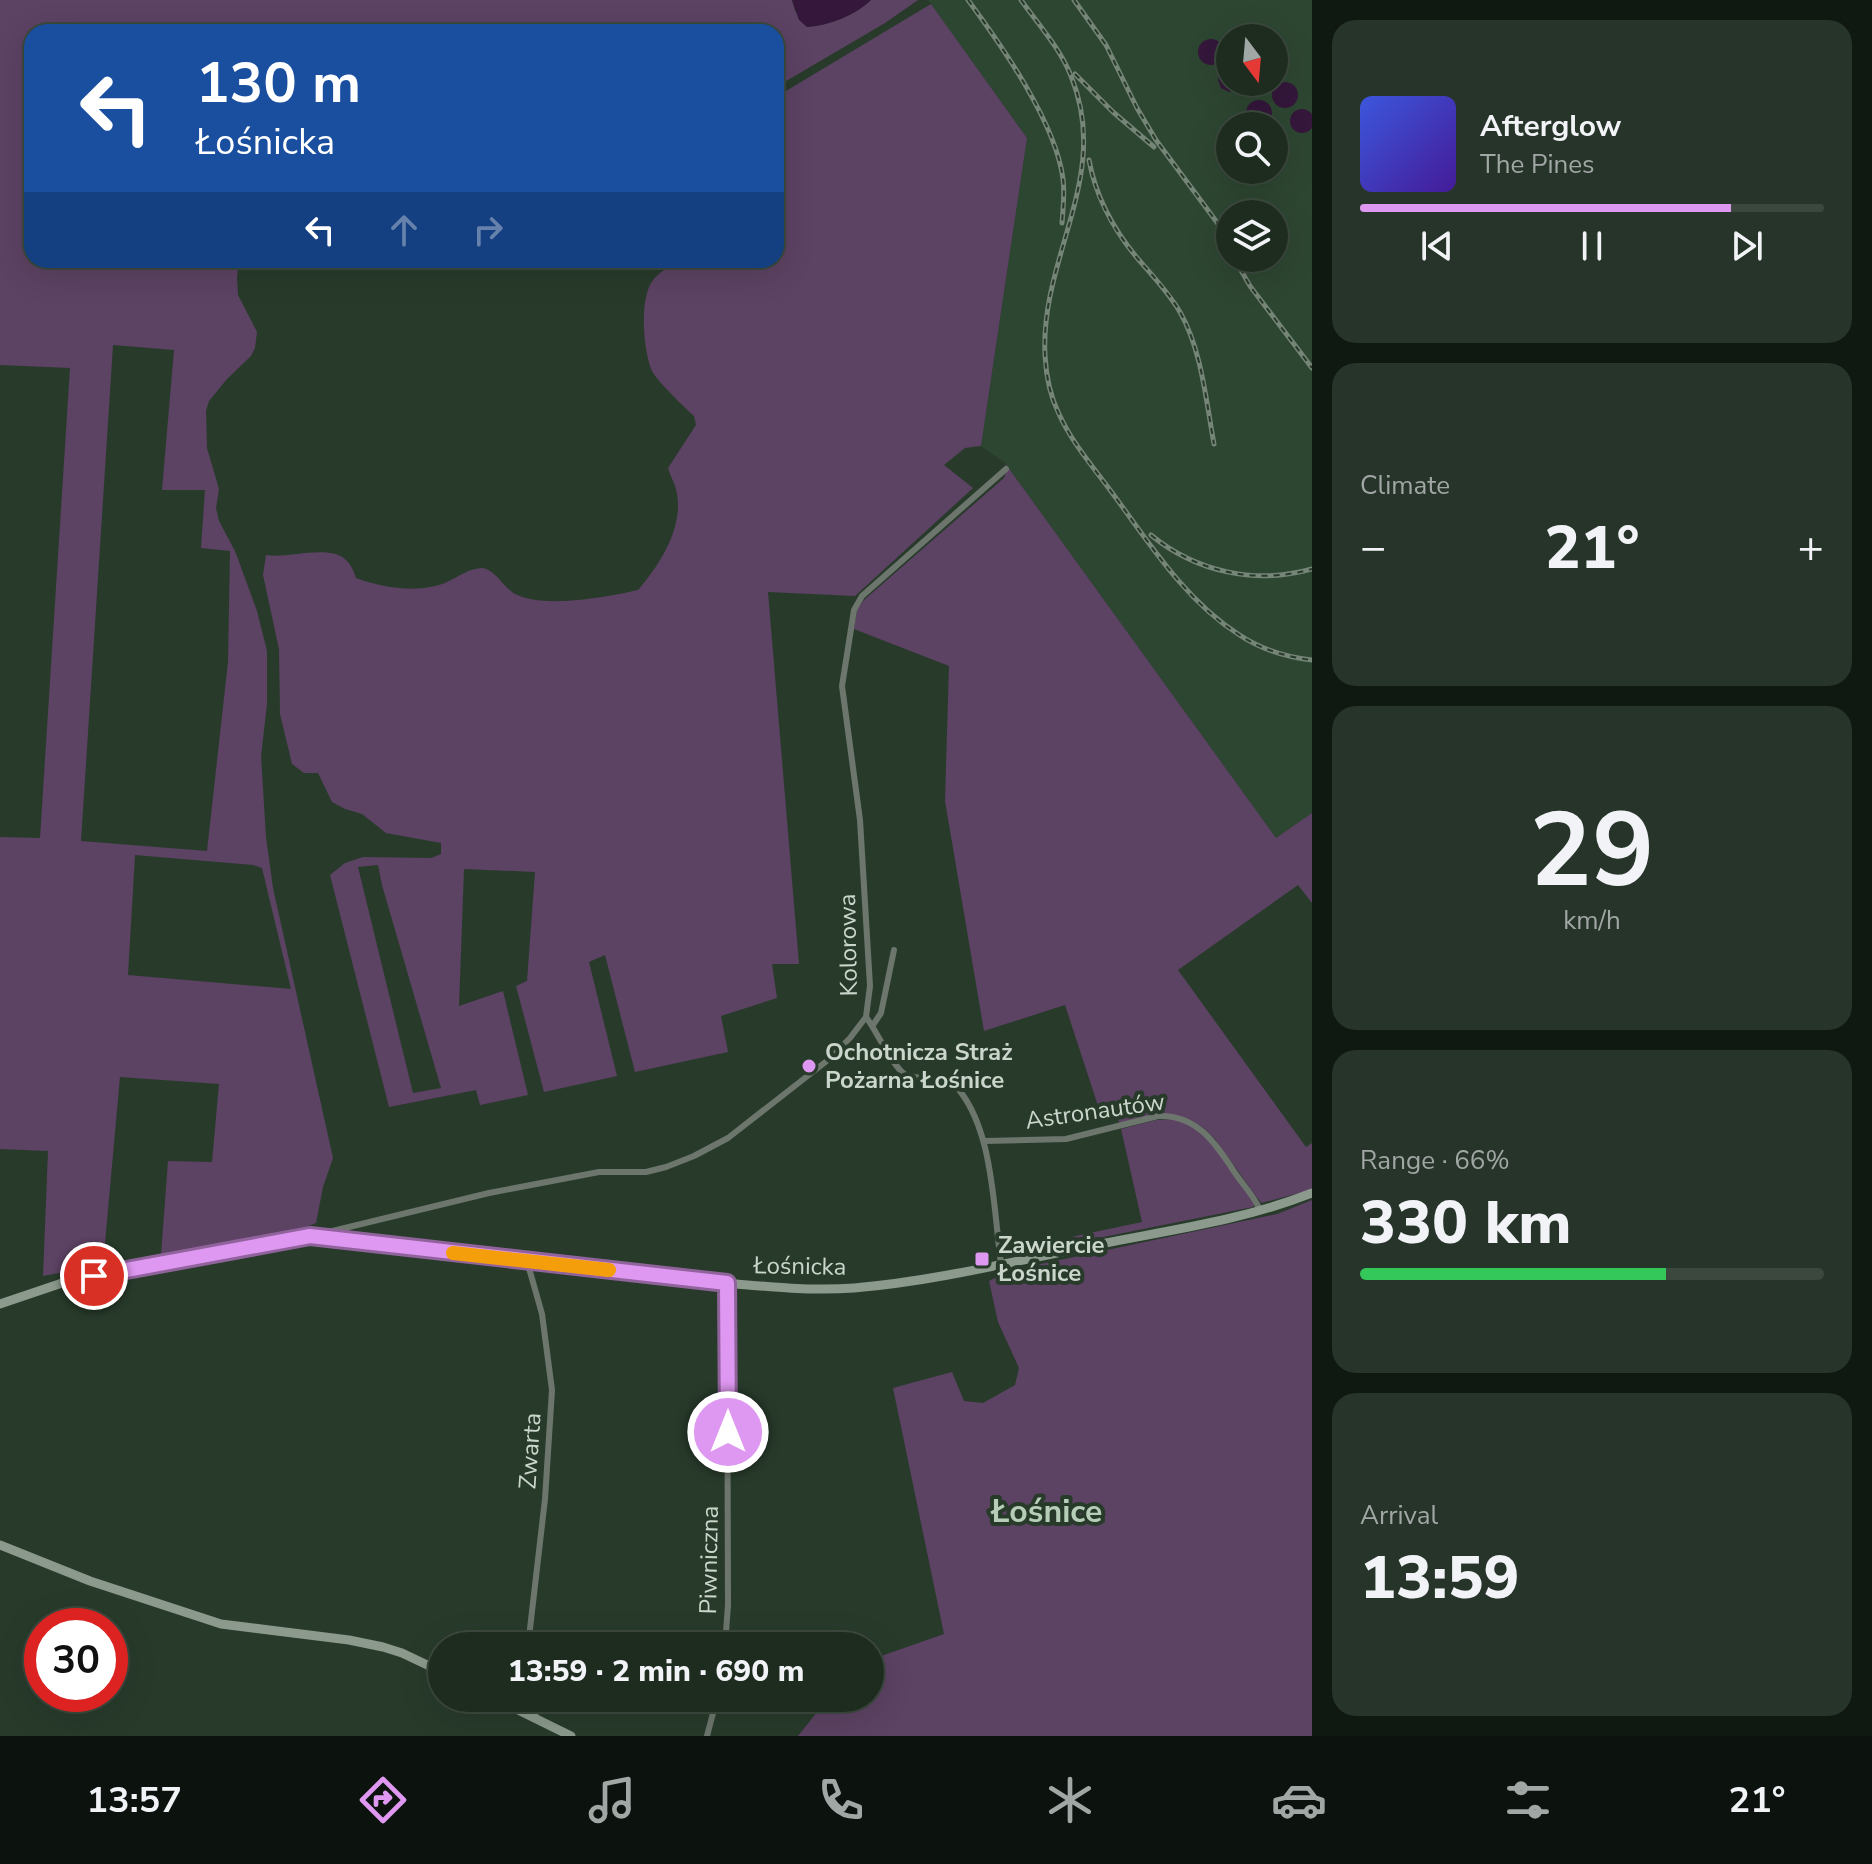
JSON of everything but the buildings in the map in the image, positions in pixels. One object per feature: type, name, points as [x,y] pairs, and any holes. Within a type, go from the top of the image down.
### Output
[{"type":"street","name":"Kolorowa","points":[[310,1236],[489,1193],[599,1172],[646,1172],[694,1156],[728,1138],[828,1060],[850,1038],[866,1017],[870,975],[860,820],[842,686],[854,610],[862,596],[1006,469]]},
{"type":"street","points":[[873,1025],[881,1013],[894,950]]},
{"type":"street","points":[[866,1017],[903,1073],[915,1077],[943,1078],[955,1085],[974,1116],[984,1141],[1001,1263]]},
{"type":"street","name":"Astronautów","points":[[984,1141],[1066,1139],[1173,1115],[1211,1138],[1251,1194],[1260,1212]]},
{"type":"street","name":"Łośnicka","points":[[0,1304],[65,1282],[310,1236],[727,1283],[786,1288],[855,1288],[1260,1212],[1312,1193]]},
{"type":"street","name":"Zwarta","points":[[527,1261],[542,1314],[552,1390],[545,1499],[530,1632]]},
{"type":"street","name":"Piwniczna","points":[[726,1632],[727,1283]]},
{"type":"street","points":[[0,1545],[90,1581],[221,1624],[349,1640],[402,1653],[428,1665]]},
{"type":"street","points":[[522,1712],[571,1736]]},
{"type":"street","points":[[535,1712],[536,1719]]},
{"type":"street","points":[[707,1736],[713,1712]]},
{"type":"shaded area","points":[[0,0],[792,0],[795,11],[807,27],[841,19],[871,0],[918,0],[784,82],[784,24],[24,24],[24,268],[238,268],[238,295],[257,332],[251,356],[209,401],[206,411],[207,448],[219,489],[216,508],[219,521],[235,551],[257,611],[267,651],[267,704],[261,756],[266,837],[273,888],[333,1158],[316,1223],[299,1230],[161,1255],[168,1161],[212,1162],[219,1084],[120,1077],[103,1265],[43,1276],[48,1151],[0,1149],[0,837],[40,838],[70,368],[0,365]],"holes":[[[113,345],[174,350],[162,490],[205,490],[201,548],[230,551],[228,662],[207,851],[81,841]],[[135,855],[262,868],[291,989],[128,975]]]},
{"type":"shaded area","points":[[792,0],[871,0],[841,19],[807,27],[799,20]]},
{"type":"shaded area","points":[[928,0],[1312,0],[1312,813],[1276,839],[1005,463],[981,446],[1027,138]]},
{"type":"shaded area","points":[[931,4],[1027,138],[981,446],[965,448],[944,465],[973,488],[855,596],[768,592],[799,964],[772,964],[777,998],[721,1016],[728,1052],[635,1072],[605,955],[589,962],[617,1076],[544,1092],[516,986],[527,981],[535,872],[464,869],[459,1006],[503,991],[528,1095],[480,1105],[476,1090],[389,1107],[330,875],[345,863],[363,857],[431,858],[441,854],[441,843],[386,833],[362,814],[332,802],[318,773],[304,773],[292,764],[280,714],[279,649],[263,575],[266,555],[331,553],[347,561],[356,578],[402,588],[436,586],[482,568],[491,572],[515,594],[542,601],[576,600],[638,590],[663,555],[675,528],[678,500],[668,468],[696,425],[694,416],[652,371],[646,350],[644,311],[655,277],[666,268],[784,268],[784,92]],"holes":[[[378,865],[441,1088],[413,1093],[358,867]]]},
{"type":"shaded area","points":[[1216,40],[1216,64],[1211,65],[1202,61],[1198,52],[1202,43]]},
{"type":"shaded area","points":[[1288,83],[1297,90],[1297,100],[1290,107],[1280,107],[1273,100],[1272,96],[1288,96]]},
{"type":"shaded area","points":[[1259,100],[1272,112],[1246,112],[1250,104]]},
{"type":"shaded area","points":[[1297,110],[1310,113],[1312,127],[1307,132],[1297,132],[1291,126],[1291,116]]},
{"type":"shaded area","points":[[1005,463],[1276,838],[1312,813],[1312,903],[1298,885],[1178,970],[1306,1147],[1312,1143],[1312,1188],[1307,1191],[1261,1203],[1215,1139],[1203,1128],[1181,1117],[1159,1116],[1119,1123],[1117,1115],[1102,1118],[1065,1005],[984,1031],[945,801],[949,666],[854,629],[857,610],[864,600],[1004,478]]},
{"type":"shaded area","points":[[1175,1119],[1201,1133],[1211,1143],[1239,1180],[1255,1205],[1253,1207],[1014,1255],[1004,1251],[1142,1222],[1121,1129],[1156,1120]]},
{"type":"shaded area","points":[[1312,1200],[1312,1736],[798,1736],[817,1712],[884,1712],[884,1655],[944,1634],[893,1388],[952,1372],[964,1401],[983,1403],[1015,1385],[1019,1368],[998,1322],[989,1281],[1012,1270],[1277,1214]]},
{"type":"railway","points":[[968,0],[1026,86],[1050,134],[1063,179],[1062,223]]},
{"type":"railway","points":[[1021,0],[1066,66],[1081,113],[1084,148],[1079,182],[1046,319],[1045,355],[1056,407],[1084,455],[1170,570],[1201,605],[1255,644],[1312,660]]},
{"type":"railway","points":[[1074,0],[1106,45],[1156,140],[1216,221]]},
{"type":"railway","points":[[1075,74],[1154,147]]},
{"type":"railway","points":[[1089,160],[1096,187],[1113,225],[1171,298],[1187,327],[1202,376],[1214,444]]},
{"type":"railway","points":[[1242,272],[1312,368]]},
{"type":"railway","points":[[1151,535],[1187,558],[1227,572],[1270,576],[1312,569]]},
{"type":"slow traffic","points":[[453,1253],[609,1270]]},
{"type":"place","name":"Ochotnicza Straż Pożarna Łośnice","points":[[809,1066]]},
{"type":"place","name":"Zawiercie Łośnice","points":[[982,1259]]},
{"type":"district","name":"Łośnice","points":[[1047,1511]]},
{"type":"route","points":[[94,1276],[310,1236],[727,1283],[728,1432]]}]
